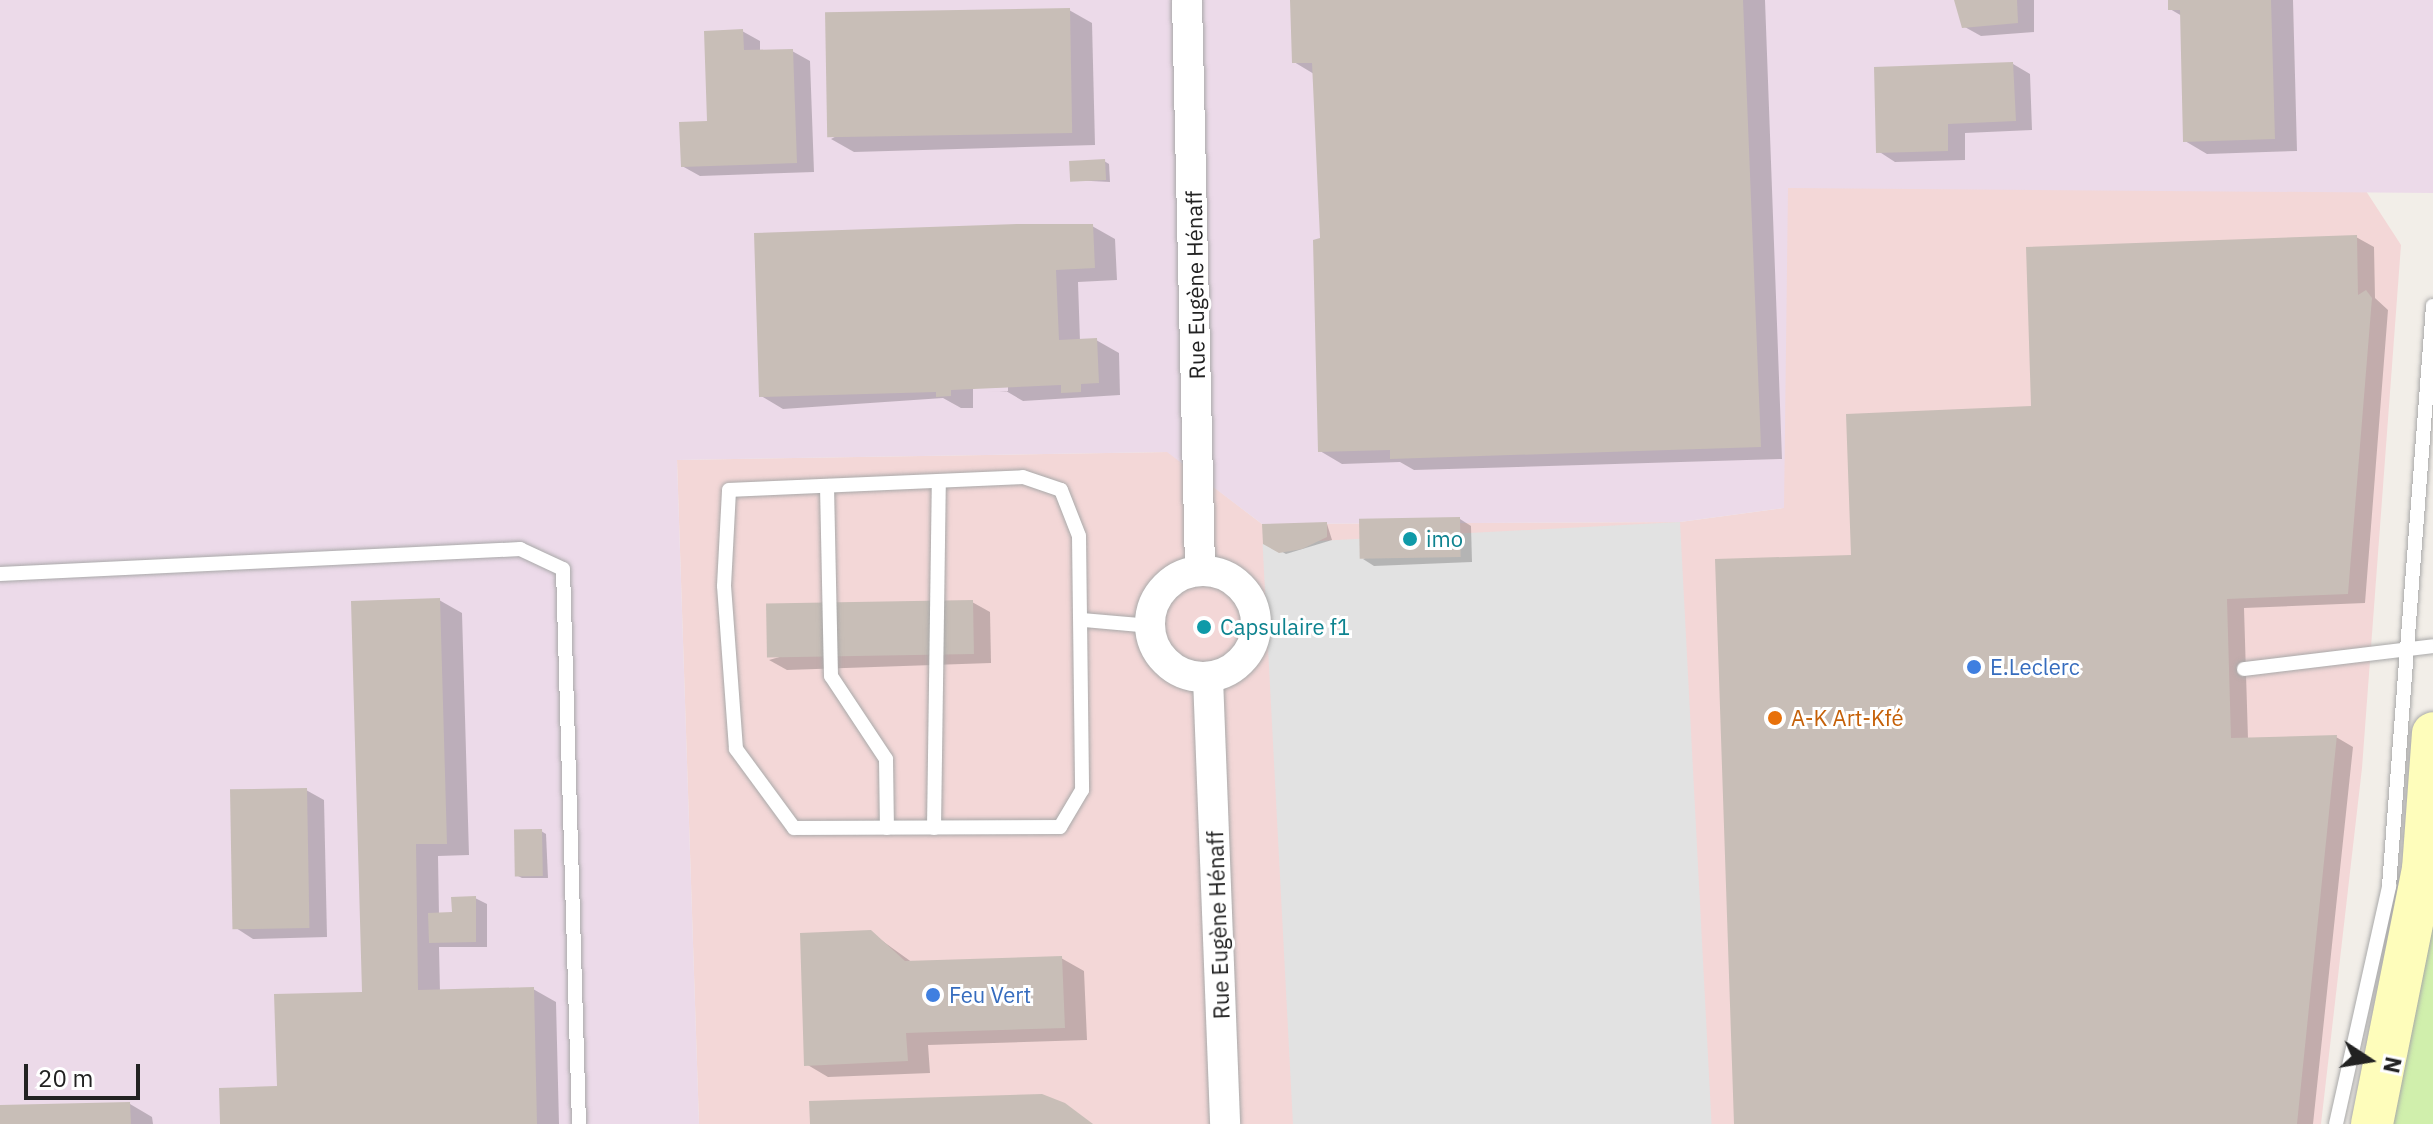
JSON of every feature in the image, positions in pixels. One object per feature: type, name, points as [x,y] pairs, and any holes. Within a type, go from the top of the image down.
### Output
[{"type":"main road","points":[[2372,1124],[2423,869],[2433,733]]},
{"type":"street","name":"Rue Eugène Hénaff","points":[[1187,0],[1200,570]]},
{"type":"street","points":[[1200,570],[1233,579],[1249,598],[1257,622],[1249,653],[1238,666],[1208,678],[1175,670],[1153,644],[1150,626],[1164,588],[1200,570]]},
{"type":"street","name":"Rue Eugène Hénaff","points":[[1208,678],[1225,1124]]},
{"type":"lane","points":[[2336,1124],[2389,886],[2433,306]]},
{"type":"lane","points":[[1023,477],[1061,490],[1079,536],[1083,620],[1082,790],[1060,827],[794,828],[736,749],[724,586],[729,490],[939,481],[1023,477]]},
{"type":"lane","points":[[934,828],[939,481]]},
{"type":"lane","points":[[827,486],[831,676],[886,759],[887,828]]},
{"type":"lane","points":[[0,574],[520,549],[563,569],[579,1124]]},
{"type":"lane","points":[[1083,620],[1150,626]]},
{"type":"lane","points":[[2244,669],[2433,646]]},
{"type":"shaded area","points":[[0,0],[2433,0],[2433,193],[1788,188],[1784,508],[1680,522],[1262,524],[1167,452],[677,460],[699,1124],[0,1124]]},
{"type":"shaded area","points":[[1787,187],[2366,191],[2401,245],[2362,768],[2321,1124],[699,1124],[677,460],[1168,452],[1262,524],[1680,522],[1783,508]]},
{"type":"shaded area","points":[[1680,522],[1712,1124],[1293,1124],[1263,544]]},
{"type":"green space","points":[[2433,902],[2433,1124],[2387,1124]]},
{"type":"building","points":[[1290,0],[1743,0],[1761,447],[1390,459],[1390,450],[1318,452],[1313,240],[1320,238],[1312,63],[1292,63]]},
{"type":"building","points":[[1954,0],[2017,0],[2018,23],[1962,28]]},
{"type":"building","points":[[2168,0],[2271,0],[2275,139],[2183,142],[2180,10],[2168,10]]},
{"type":"building","points":[[1070,8],[1072,133],[827,137],[825,12]]},
{"type":"building","points":[[743,29],[744,50],[793,49],[797,163],[681,167],[679,122],[707,121],[704,31]]},
{"type":"building","points":[[2013,62],[2016,121],[1948,124],[1948,151],[1876,153],[1874,67]]},
{"type":"building","points":[[1105,159],[1106,180],[1070,182],[1069,161]]},
{"type":"building","points":[[1093,224],[1095,268],[1056,270],[1059,340],[1097,338],[1099,383],[1081,384],[1081,392],[1061,393],[1061,385],[951,390],[951,396],[936,397],[936,392],[759,397],[754,233]]},
{"type":"building","name":"E.Leclerc","points":[[2357,235],[2358,295],[2366,290],[2372,298],[2348,594],[2227,599],[2231,738],[2337,735],[2297,1124],[1734,1124],[1715,559],[1851,555],[1846,414],[2031,406],[2026,247]]},
{"type":"building","name":"imo","points":[[1460,517],[1461,557],[1360,559],[1359,519]]},
{"type":"building","points":[[1327,522],[1327,537],[1302,549],[1279,553],[1263,544],[1262,524]]},
{"type":"building","points":[[440,598],[447,844],[416,844],[418,990],[534,987],[537,1124],[220,1124],[219,1088],[277,1086],[274,994],[362,992],[351,601]]},
{"type":"building","points":[[973,600],[974,654],[767,658],[766,604]]},
{"type":"building","points":[[307,788],[309,928],[232,929],[230,789]]},
{"type":"building","points":[[514,829],[542,829],[543,876],[515,876]]},
{"type":"building","points":[[476,896],[476,942],[429,943],[428,913],[452,912],[451,897]]},
{"type":"building","name":"Feu Vert","points":[[871,930],[905,961],[1062,956],[1065,1028],[906,1033],[908,1061],[804,1066],[800,933]]},
{"type":"building","points":[[1042,1094],[1065,1103],[1093,1124],[810,1124],[809,1101]]},
{"type":"building","points":[[130,1102],[131,1124],[0,1124],[0,1105]]},
{"type":"place","name":"imo","points":[[1410,539]]},
{"type":"place","name":"Capsulaire f1","points":[[1204,627]]},
{"type":"place","name":"E.Leclerc","points":[[1974,667]]},
{"type":"place","name":"A-K Art-Kfé","points":[[1775,718]]},
{"type":"place","name":"Feu Vert","points":[[933,995]]}]
